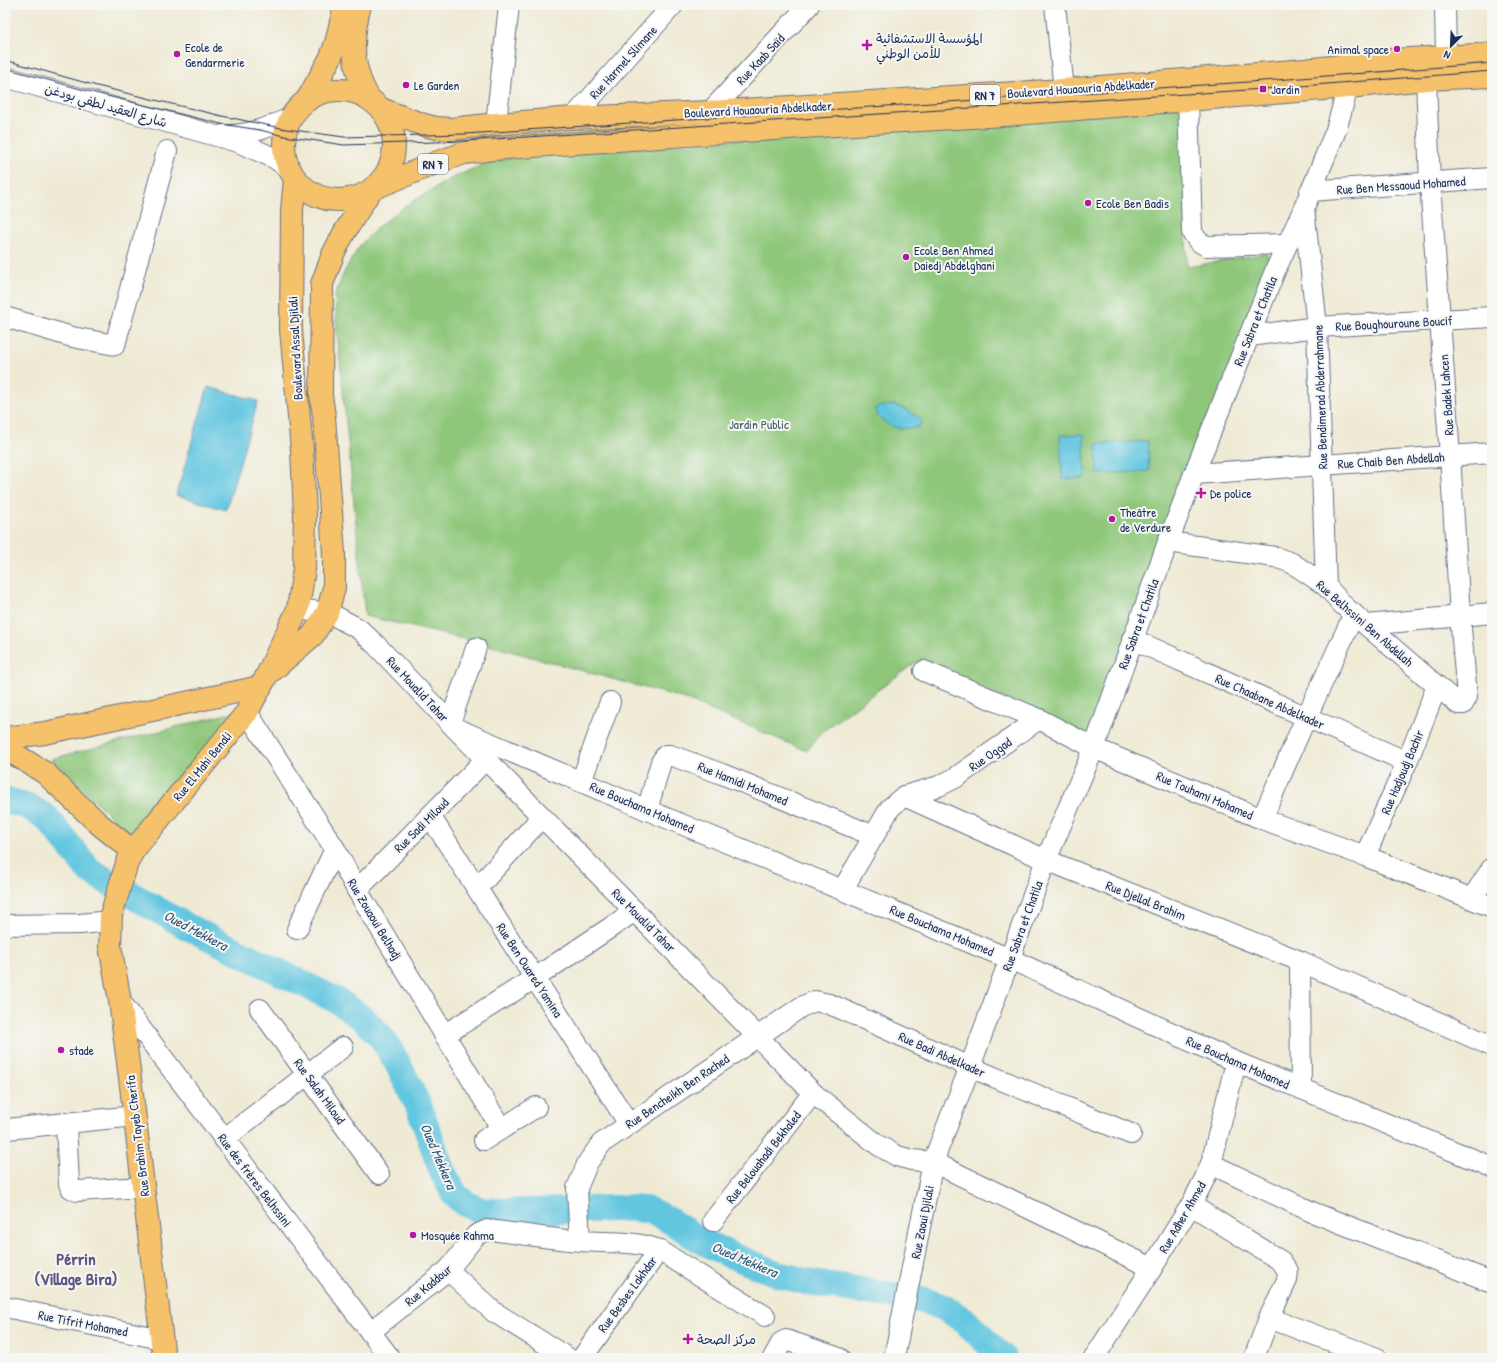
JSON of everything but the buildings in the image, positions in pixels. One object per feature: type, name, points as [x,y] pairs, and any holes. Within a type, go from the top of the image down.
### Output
[{"type":"main road","points":[[307,100],[331,57],[345,5]]},
{"type":"main road","points":[[130,857],[58,784],[45,781],[6,751],[45,733],[263,682],[313,635],[327,613],[334,588],[334,553],[324,416],[321,395],[322,284],[334,252],[344,233],[373,190],[385,177],[391,167],[394,149],[394,136],[391,126],[375,104],[358,74],[354,50],[357,17],[360,5]]},
{"type":"main road","name":"Boulevard Houaouria Abdelkader","points":[[373,190],[438,162],[464,153],[492,149],[802,127],[1005,115],[1188,100],[1347,77],[1393,60],[1492,54]]},
{"type":"main road","name":"Boulevard Houaouria Abdelkader","points":[[487,125],[573,118],[710,112],[1064,90],[1347,77],[1426,80],[1492,76]]},
{"type":"main road","points":[[373,190],[354,199],[338,201],[322,198],[307,191],[292,174],[284,152],[284,136],[290,118],[298,108],[307,100],[319,94],[332,90],[345,90],[357,93],[375,104]]},
{"type":"main road","name":"RN 7","points":[[375,104],[436,128],[451,129],[487,125]]},
{"type":"main road","name":"Boulevard Assal Djilali","points":[[292,174],[291,330],[302,450],[304,506],[304,569],[298,609]]},
{"type":"main road","points":[[299,417],[324,416]]},
{"type":"main road","points":[[304,506],[329,498]]},
{"type":"main road","name":"Rue El Mahi Benali","points":[[130,857],[247,712],[298,609]]},
{"type":"main road","name":"Rue Brahim Tayeb Cherifa","points":[[130,857],[110,918],[110,946],[120,1001],[163,1348]]},
{"type":"street","points":[[487,125],[508,5]]},
{"type":"street","name":"Rue Harmel Slimane","points":[[573,118],[674,5]]},
{"type":"street","name":"Rue Kaab Saïd","points":[[710,112],[809,5]]},
{"type":"street","points":[[1055,5],[1064,90]]},
{"type":"street","points":[[1445,5],[1446,57]]},
{"type":"street","name":"شارع العقيد لطفي بودغن","points":[[5,77],[207,133]]},
{"type":"street","name":"Rue Sabra et Chatila","points":[[933,1162],[970,1067],[1046,860],[1094,748],[1132,639],[1194,474],[1249,336],[1336,130],[1347,77]]},
{"type":"street","name":"Rue Badek Lahcen","points":[[1426,80],[1430,183],[1467,697],[1463,704],[1458,704]]},
{"type":"street","points":[[1188,100],[1192,232],[1198,242],[1206,246],[1287,244]]},
{"type":"street","points":[[207,133],[232,134],[260,130],[290,118]]},
{"type":"street","points":[[207,133],[259,150],[274,158],[292,174]]},
{"type":"street","points":[[5,317],[72,337],[115,345],[167,151]]},
{"type":"street","name":"Rue Ben Messaoud Mohamed","points":[[1307,199],[1430,183],[1492,178]]},
{"type":"street","name":"Rue Bendimerad Abderrahmane","points":[[1307,199],[1317,327],[1323,464],[1326,586]]},
{"type":"street","name":"Rue Boughouroune Boucif","points":[[1249,336],[1317,327],[1492,317]]},
{"type":"street","name":"Rue Chaib Ben Abdellah","points":[[1194,474],[1492,453]]},
{"type":"street","name":"Rue Belhssini Ben Abdellah","points":[[1168,542],[1275,557],[1292,563],[1326,586],[1361,619],[1458,704]]},
{"type":"street","name":"Rue Moualid Tahar","points":[[298,609],[327,613],[359,629],[377,646],[452,726],[636,911],[813,1093],[884,1149],[904,1158],[933,1162],[1152,1268]]},
{"type":"street","points":[[1262,819],[1307,718],[1361,619],[1460,616],[1492,613]]},
{"type":"street","name":"Rue Chaabane Abdelkader","points":[[1132,639],[1408,762]]},
{"type":"street","points":[[452,726],[476,648]]},
{"type":"street","name":"Rue Touhami Mohamed","points":[[924,671],[1039,719],[1094,748],[1262,819],[1365,856],[1492,907]]},
{"type":"street","name":"Rue Hadjoudj Bachir","points":[[1365,856],[1408,762],[1437,686]]},
{"type":"street","points":[[581,782],[610,702]]},
{"type":"street","name":"Rue Zouaoui Belhadj","points":[[247,712],[334,849],[357,890],[501,1128]]},
{"type":"street","name":"Rue Oggad","points":[[904,796],[939,786],[961,774],[1039,719]]},
{"type":"street","name":"Rue Bouchama Mohamed","points":[[452,726],[647,810],[1010,958],[1236,1062],[1492,1167]]},
{"type":"street","name":"Rue Hamidi Mohamed","points":[[647,810],[661,762],[666,755],[670,754],[874,836]]},
{"type":"street","name":"Rue Sadi Miloud","points":[[357,890],[486,759]]},
{"type":"street","points":[[843,889],[890,808],[904,796]]},
{"type":"street","name":"Rue Djellal Brahim","points":[[904,796],[1046,860],[1300,961],[1492,1046]]},
{"type":"street","name":"Rue Ben Ouared Yamina","points":[[430,816],[630,1124]]},
{"type":"street","points":[[477,888],[542,817]]},
{"type":"street","points":[[297,929],[334,849]]},
{"type":"street","points":[[1472,898],[1492,868]]},
{"type":"street","points":[[444,1035],[535,978],[636,911]]},
{"type":"street","points":[[5,925],[80,924],[110,918]]},
{"type":"street","points":[[1300,961],[1301,1089]]},
{"type":"street","name":"Rue des frères Belhssini","points":[[120,1001],[390,1358]]},
{"type":"street","name":"Rue Badi Abdelkader","points":[[758,1036],[801,1007],[815,1001],[829,1004],[970,1067],[1130,1134]]},
{"type":"street","name":"Rue Salah Miloud","points":[[260,1009],[379,1174]]},
{"type":"street","name":"Rue Bencheikh Ben Rached","points":[[580,1234],[577,1188],[588,1162],[596,1149],[602,1143],[758,1036]]},
{"type":"street","points":[[224,1139],[343,1047]]},
{"type":"street","name":"Rue Adher Ahmed","points":[[1094,1358],[1191,1205],[1211,1164],[1236,1062]]},
{"type":"street","name":"Rue Belouahadi Bekhaled","points":[[714,1221],[813,1093]]},
{"type":"street","points":[[484,1140],[536,1107]]},
{"type":"street","points":[[6,1129],[135,1116]]},
{"type":"street","points":[[66,1123],[69,1184],[71,1188],[80,1191],[143,1188]]},
{"type":"street","name":"Rue Zaoui Djilali","points":[[894,1358],[933,1162]]},
{"type":"street","points":[[1211,1164],[1312,1212],[1489,1281]]},
{"type":"street","points":[[1191,1205],[1281,1261],[1288,1270],[1287,1280],[1269,1318],[1254,1358]]},
{"type":"street","name":"Rue Kaddour","points":[[370,1332],[448,1270],[480,1232],[487,1230],[503,1232],[580,1234]]},
{"type":"street","points":[[580,1234],[613,1242],[646,1245],[659,1250],[765,1316]]},
{"type":"street","name":"Rue Besbes Lakhdar","points":[[582,1358],[659,1250]]},
{"type":"street","points":[[448,1270],[494,1312],[568,1358]]},
{"type":"street","name":"Rue Tifrit Mohamed","points":[[5,1307],[163,1348]]},
{"type":"street","points":[[1269,1318],[1376,1358]]},
{"type":"street","points":[[773,1358],[782,1342],[789,1340],[839,1358]]},
{"type":"green space","name":"Jardin Public","points":[[1183,107],[1187,267],[1267,253],[1273,279],[1095,734],[1087,736],[916,662],[823,731],[807,751],[682,698],[477,642],[365,616],[336,320],[335,295],[345,270],[360,245],[380,225],[408,204],[452,178],[482,165],[513,157]]},
{"type":"green space","points":[[246,709],[136,841],[51,759]]},
{"type":"water","points":[[208,387],[258,401],[226,510],[176,495]]},
{"type":"water","points":[[894,405],[909,412],[922,421],[919,427],[895,427],[884,421],[876,412],[875,408]]},
{"type":"water","points":[[1084,434],[1085,478],[1062,479],[1060,435]]},
{"type":"water","points":[[1148,441],[1149,471],[1098,474],[1096,444]]},
{"type":"waterway","name":"Oued Mekkera","points":[[5,800],[27,806],[47,818],[89,870],[186,926],[338,1001],[365,1020],[383,1039],[399,1066],[419,1107],[443,1173],[455,1195],[466,1204],[483,1211],[518,1212],[628,1208],[648,1210],[667,1219],[698,1239],[728,1254],[778,1274],[811,1283],[923,1300],[945,1308],[966,1322],[1003,1358]]},
{"type":"tram line","points":[[5,60],[97,86],[222,116],[286,129],[344,137],[465,134],[1263,81],[1492,63]]},
{"type":"tram line","points":[[5,68],[95,93],[221,124],[260,130],[284,136],[344,145],[465,141],[1263,89],[1492,71]]},
{"type":"place","name":"المؤسسة الاستشفائية للأمن الوطني","points":[[867,45]]},
{"type":"place","name":"Animal space","points":[[1397,49]]},
{"type":"place","name":"Ecole de Gendarmerie","points":[[177,54]]},
{"type":"place","name":"Le Garden","points":[[406,85]]},
{"type":"place","name":"Jardin","points":[[1263,89]]},
{"type":"place","name":"Ecole Ben Badis","points":[[1088,203]]},
{"type":"place","name":"Ecole Ben Ahmed Daiedj Abdelghani","points":[[906,257]]},
{"type":"place","name":"De police","points":[[1201,493]]},
{"type":"place","name":"Theâtre de Verdure","points":[[1112,519]]},
{"type":"place","name":"stade","points":[[61,1050]]},
{"type":"place","name":"Mosquée Rahma","points":[[413,1235]]},
{"type":"place","name":"مركز الصحة","points":[[688,1339]]},
{"type":"district","name":"Pérrin (Village Bira)","points":[[76,1268]]}]
